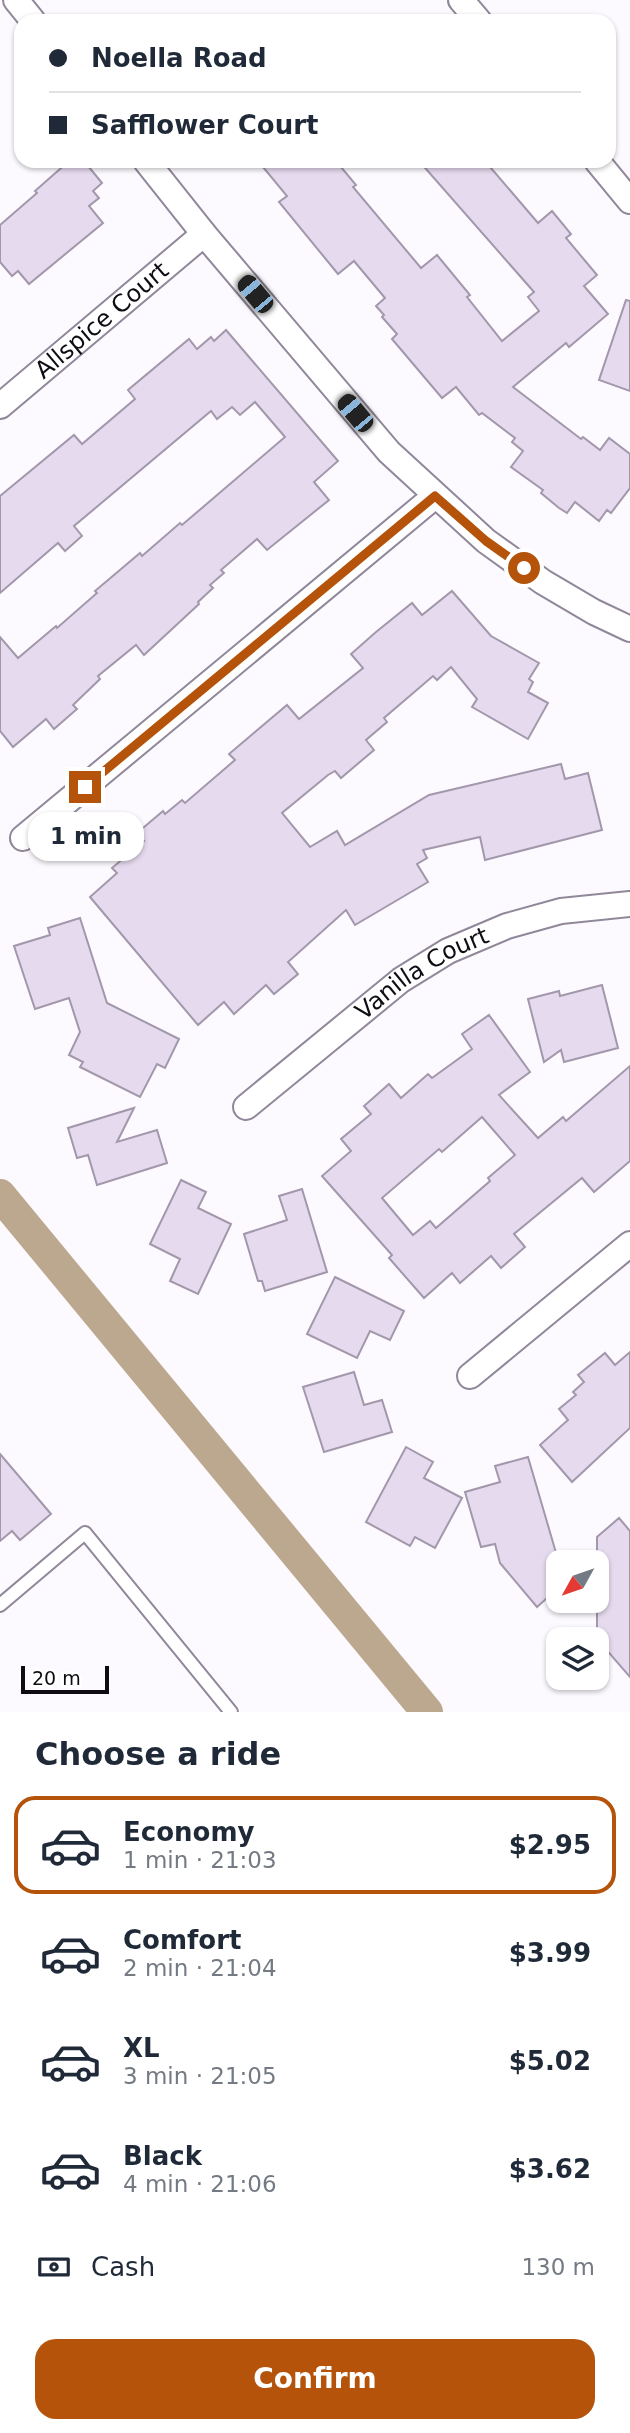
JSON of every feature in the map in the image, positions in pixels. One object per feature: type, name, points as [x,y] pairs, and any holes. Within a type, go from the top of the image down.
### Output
[{"type":"street","points":[[16,0],[27,14]]},
{"type":"street","points":[[461,0],[473,14]]},
{"type":"street","points":[[152,168],[389,453],[486,541],[543,582],[594,612],[630,629]]},
{"type":"street","points":[[603,168],[630,201]]},
{"type":"street","name":"Allspice Court","points":[[0,406],[205,234]]},
{"type":"street","points":[[23,838],[435,496]]},
{"type":"street","name":"Vanilla Court","points":[[246,1107],[401,980],[448,951],[507,926],[561,911],[630,904]]},
{"type":"street","points":[[470,1376],[630,1244]]},
{"type":"lane","points":[[0,1605],[85,1533],[231,1712]]},
{"type":"building","points":[[61,168],[90,168],[102,183],[93,191],[99,198],[89,206],[103,223],[29,284],[18,271],[12,276],[0,262],[0,225],[37,193],[35,191]]},
{"type":"building","points":[[264,168],[342,168],[356,185],[353,187],[421,268],[437,255],[470,295],[467,297],[502,341],[539,311],[528,297],[534,292],[425,168],[491,168],[538,223],[552,211],[571,234],[566,238],[597,275],[584,286],[608,314],[569,347],[566,343],[513,387],[581,439],[583,437],[600,450],[609,438],[630,454],[630,488],[611,513],[607,510],[599,521],[575,502],[567,513],[541,493],[543,490],[511,467],[523,451],[512,442],[515,438],[482,413],[479,415],[456,387],[442,398],[392,339],[397,334],[376,306],[385,298],[354,261],[338,274],[279,202],[287,196]]},
{"type":"building","points":[[626,300],[630,301],[630,391],[599,380]]},
{"type":"building","points":[[226,330],[338,461],[314,482],[329,500],[267,550],[257,539],[221,570],[224,573],[210,585],[213,588],[199,604],[144,655],[136,645],[98,676],[100,679],[73,705],[77,709],[54,729],[46,719],[13,747],[0,731],[0,637],[18,658],[56,626],[57,628],[140,553],[142,556],[180,523],[182,525],[285,437],[255,402],[240,415],[232,407],[217,419],[211,411],[74,526],[82,536],[65,551],[58,543],[0,593],[0,496],[74,435],[82,444],[135,399],[128,390],[189,339],[197,349],[211,337],[214,341]]},
{"type":"building","points":[[452,591],[491,636],[539,663],[529,679],[533,682],[528,692],[548,703],[528,739],[472,707],[477,699],[451,667],[437,680],[433,676],[384,718],[387,722],[366,740],[374,750],[341,778],[335,771],[328,775],[282,813],[310,847],[337,831],[345,845],[429,795],[561,764],[565,779],[588,773],[602,830],[485,860],[480,837],[423,850],[427,858],[417,864],[428,882],[355,925],[346,910],[288,962],[298,974],[274,994],[266,985],[234,1014],[224,1002],[198,1025],[90,897],[117,873],[112,868],[144,841],[137,833],[163,811],[165,814],[182,800],[185,803],[235,760],[229,754],[255,732],[287,705],[299,719],[363,668],[351,654],[376,632],[412,603],[422,615]]},
{"type":"building","points":[[80,918],[107,1003],[179,1039],[165,1068],[157,1064],[140,1097],[80,1067],[83,1062],[69,1055],[80,1032],[69,998],[35,1009],[14,946],[50,935],[48,928]]},
{"type":"building","points":[[602,985],[618,1048],[564,1062],[561,1050],[544,1062],[528,999],[559,991],[560,996]]},
{"type":"building","points":[[489,1015],[530,1072],[499,1095],[538,1138],[563,1117],[566,1121],[630,1066],[630,1161],[594,1192],[582,1178],[514,1234],[525,1247],[501,1268],[491,1256],[460,1283],[452,1273],[424,1298],[389,1258],[392,1255],[322,1176],[351,1151],[341,1139],[371,1114],[364,1106],[389,1084],[401,1098],[428,1074],[432,1078],[472,1049],[462,1034]],"holes":[[[482,1117],[515,1155],[488,1178],[490,1181],[436,1228],[430,1221],[413,1235],[382,1198],[439,1149],[442,1152]]]},
{"type":"building","points":[[134,1108],[117,1142],[157,1130],[167,1163],[97,1185],[88,1155],[77,1158],[68,1128]]},
{"type":"building","points":[[181,1180],[206,1192],[198,1208],[231,1224],[198,1294],[170,1281],[180,1259],[150,1244]]},
{"type":"building","points":[[302,1189],[327,1272],[265,1291],[262,1281],[258,1281],[244,1234],[287,1220],[279,1196]]},
{"type":"building","points":[[335,1277],[404,1311],[390,1340],[370,1331],[357,1358],[307,1334]]},
{"type":"building","points":[[630,1352],[630,1428],[572,1482],[540,1445],[568,1420],[559,1409],[576,1395],[573,1392],[584,1382],[578,1375],[605,1353],[615,1365]]},
{"type":"building","points":[[354,1372],[364,1405],[382,1400],[392,1432],[324,1452],[303,1387]]},
{"type":"building","points":[[406,1447],[433,1462],[424,1478],[462,1498],[435,1548],[415,1537],[410,1546],[366,1522]]},
{"type":"building","points":[[0,1454],[51,1514],[20,1540],[12,1531],[0,1541]]},
{"type":"building","points":[[528,1457],[555,1550],[546,1550],[546,1599],[537,1607],[500,1563],[495,1544],[481,1547],[465,1492],[500,1482],[495,1466]]},
{"type":"building","points":[[619,1518],[630,1531],[630,1677],[609,1653],[609,1627],[597,1627],[597,1614],[609,1614],[609,1550],[597,1550],[597,1537]]},
{"type":"waterway","points":[[0,1195],[427,1712]]},
{"type":"route","points":[[85,787],[435,496],[486,541],[524,568]]}]
